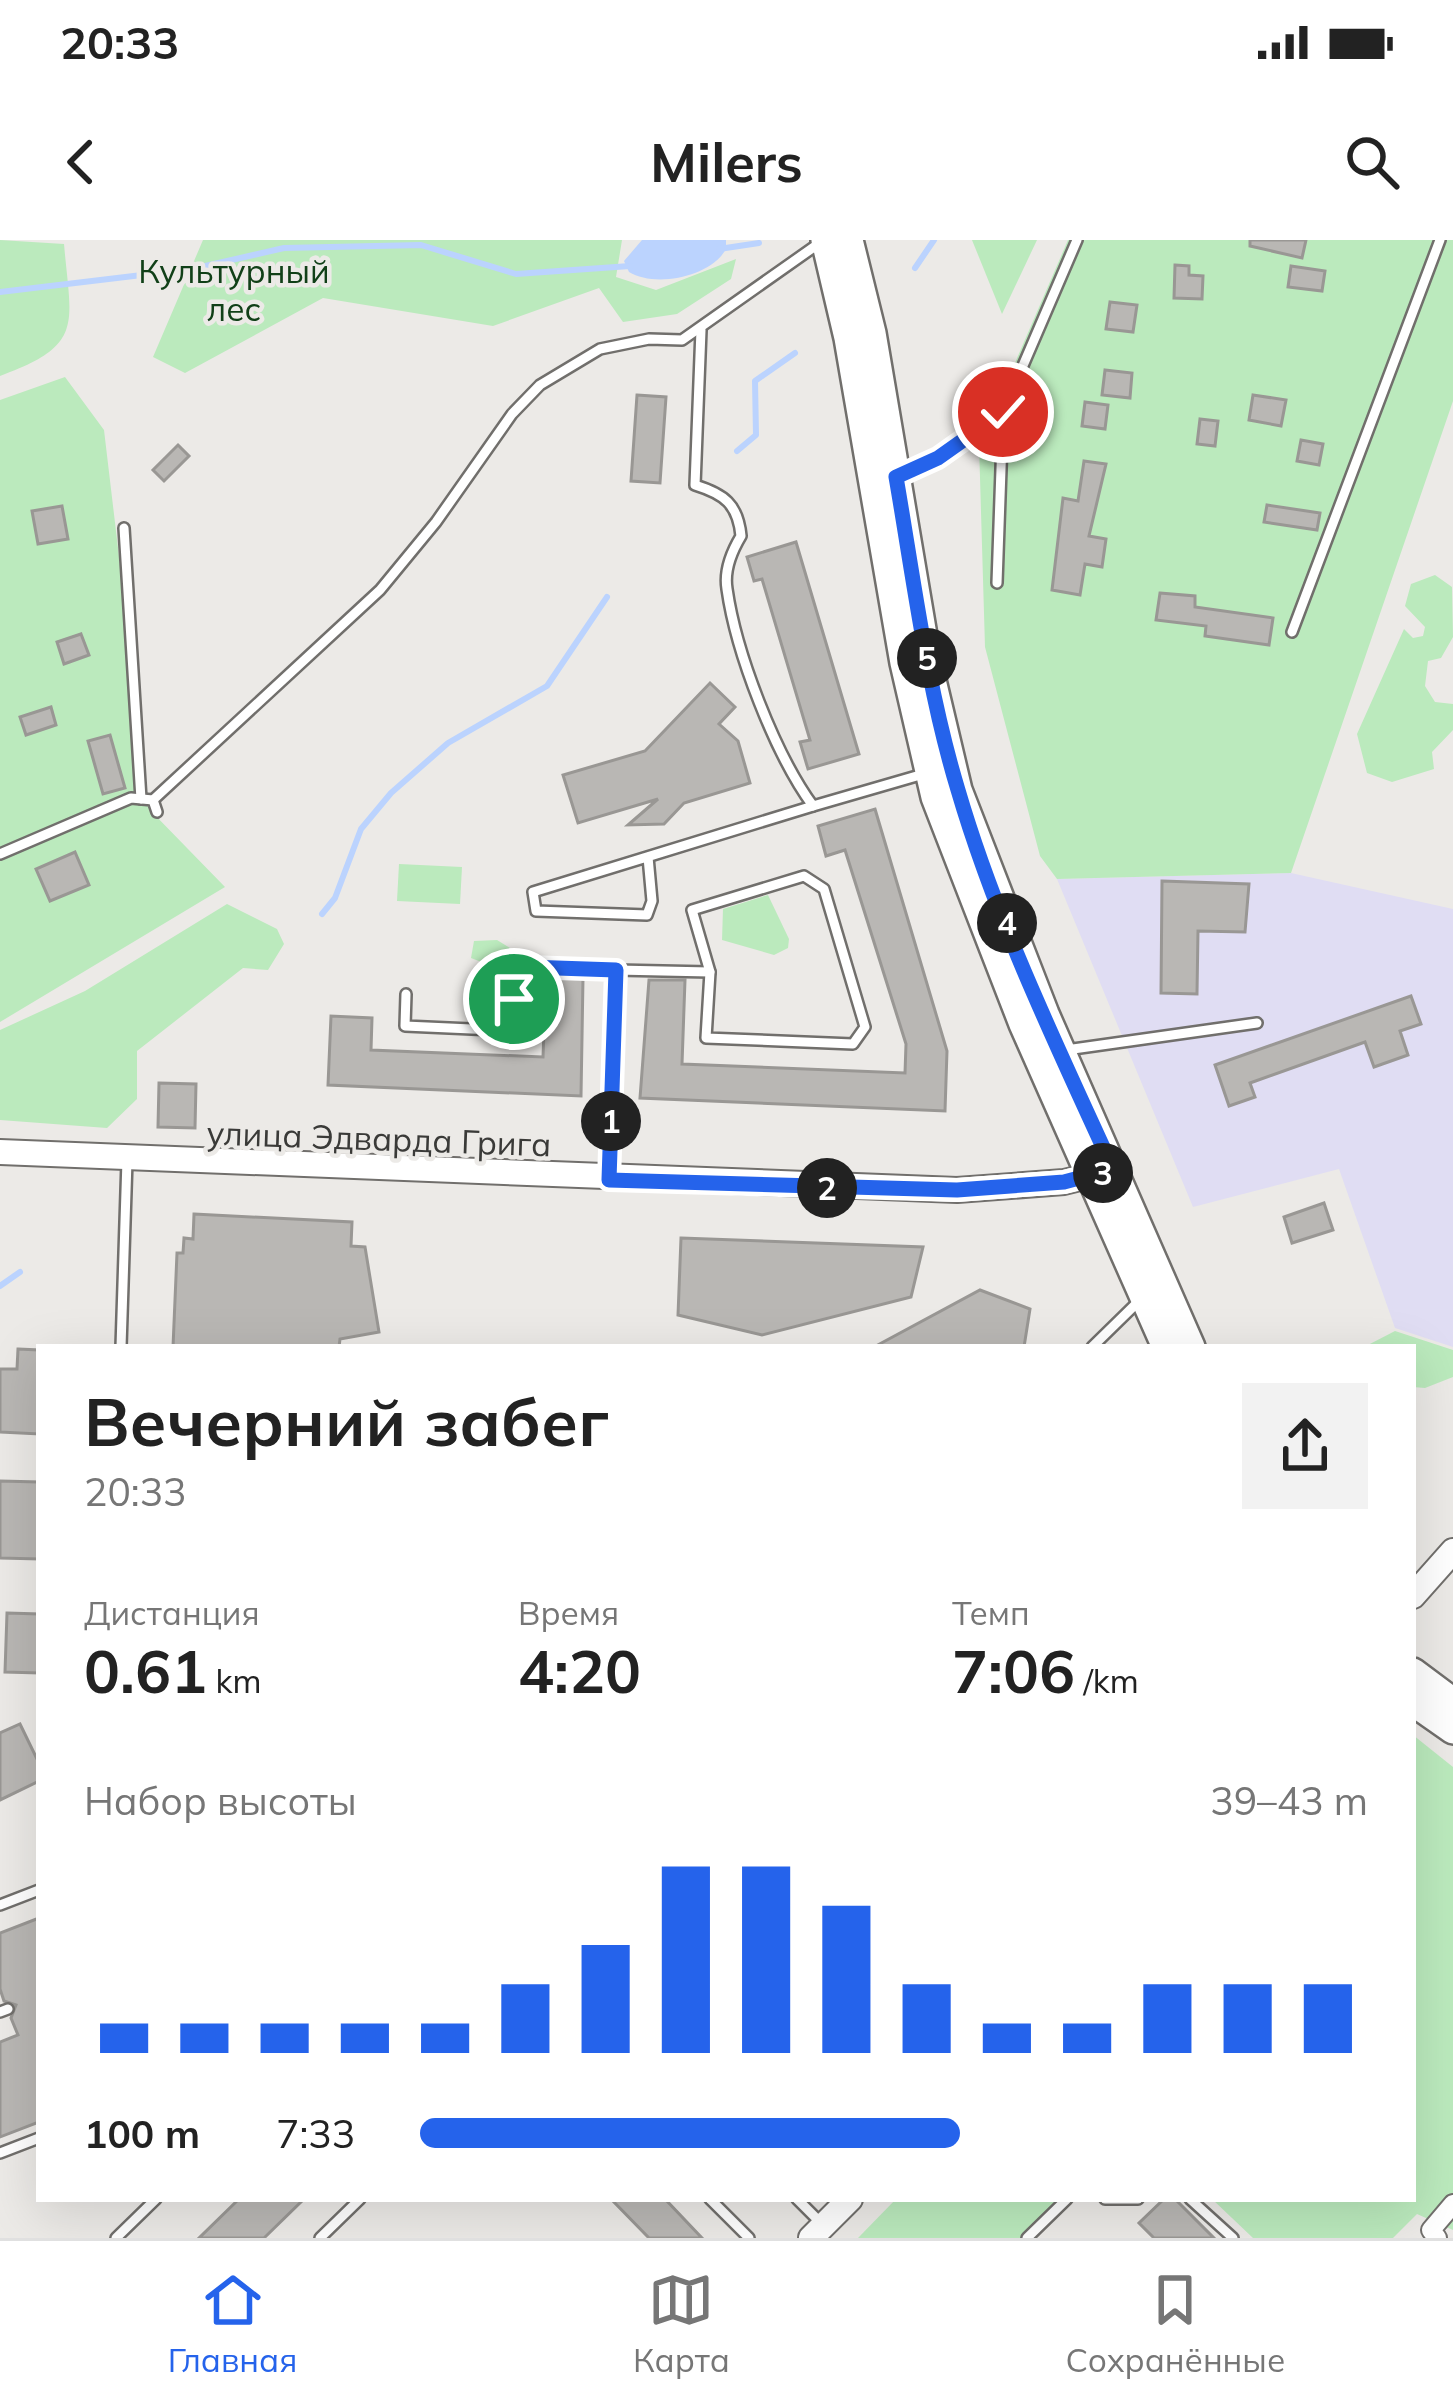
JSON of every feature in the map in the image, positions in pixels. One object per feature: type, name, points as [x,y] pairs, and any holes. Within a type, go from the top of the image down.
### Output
[{"type":"main road","points":[[824,240],[848,338],[904,664],[928,772],[982,926],[1189,1344]]},
{"type":"main road","points":[[849,240],[927,659],[958,790],[1061,1052],[1143,1297],[1165,1344]]},
{"type":"main road","points":[[1416,1674],[1453,1702]]},
{"type":"main road","points":[[1416,1704],[1453,1730]]},
{"type":"street","name":"улица Эдварда Грига","points":[[0,1152],[609,1180],[957,1190],[1102,1173]]},
{"type":"street","points":[[1416,1593],[1453,1551]]},
{"type":"street","points":[[818,2232],[847,2202]]},
{"type":"street","points":[[1430,2235],[1453,2204]]},
{"type":"lane","points":[[0,854],[150,804],[380,590],[540,385],[600,349],[649,339],[682,340],[824,240]]},
{"type":"lane","points":[[997,583],[1003,412],[1077,240]]},
{"type":"lane","points":[[1292,632],[1440,240]]},
{"type":"lane","points":[[701,330],[695,485],[721,493],[736,508],[741,536],[731,553],[725,586],[768,725],[813,806]]},
{"type":"lane","points":[[896,477],[938,458],[1003,412]]},
{"type":"lane","points":[[124,528],[150,804]]},
{"type":"lane","points":[[648,857],[652,901],[647,915],[536,910],[533,892],[813,806],[928,772]]},
{"type":"lane","points":[[804,876],[824,889],[866,1028],[853,1044],[706,1038],[710,972],[692,910],[804,876]]},
{"type":"lane","points":[[406,994],[405,1026],[513,1031],[515,979],[527,967],[710,972]]},
{"type":"lane","points":[[609,1180],[616,970]]},
{"type":"lane","points":[[1061,1052],[1085,1043],[1257,1023]]},
{"type":"lane","points":[[121,1344],[127,1160]]},
{"type":"lane","points":[[1095,1344],[1143,1297]]},
{"type":"lane","points":[[0,1905],[36,1891]]},
{"type":"lane","points":[[0,2153],[36,2139]]},
{"type":"lane","points":[[116,2238],[153,2202]]},
{"type":"lane","points":[[320,2238],[357,2202]]},
{"type":"lane","points":[[713,2202],[748,2238]]},
{"type":"lane","points":[[799,2202],[818,2232]]},
{"type":"lane","points":[[1028,2238],[1064,2202]]},
{"type":"lane","points":[[1193,2202],[1232,2238]]},
{"type":"shaded area","points":[[1291,873],[1453,909],[1453,1347],[1395,1328],[1339,1169],[1193,1207],[1057,879]]},
{"type":"green space","points":[[0,240],[64,244],[69,313],[66,329],[47,354],[0,376]]},
{"type":"green space","name":"Культурный лес","points":[[203,240],[622,240],[616,277],[656,290],[736,259],[731,279],[677,314],[623,322],[599,288],[493,326],[323,298],[185,373],[153,357]]},
{"type":"green space","points":[[972,240],[1037,240],[1002,314]]},
{"type":"green space","points":[[1068,240],[1453,240],[1453,401],[1291,873],[1057,879],[1040,856],[985,647],[978,410],[1002,393]]},
{"type":"green space","points":[[65,377],[104,430],[149,809],[225,887],[0,1022],[0,400]]},
{"type":"green space","points":[[1435,575],[1452,587],[1453,637],[1441,658],[1428,661],[1425,686],[1435,702],[1453,704],[1453,730],[1432,752],[1434,769],[1392,782],[1367,773],[1357,734],[1404,629],[1413,638],[1423,636],[1425,627],[1405,606],[1411,584]]},
{"type":"green space","points":[[399,864],[462,867],[460,904],[397,901]]},
{"type":"green space","points":[[768,895],[789,939],[788,948],[774,955],[722,940],[723,909]]},
{"type":"green space","points":[[227,904],[277,929],[284,944],[268,970],[243,968],[137,1051],[137,1099],[107,1128],[0,1120],[0,1030],[85,991]]},
{"type":"green space","points":[[497,940],[510,948],[516,963],[507,972],[471,958],[474,941]]},
{"type":"green space","points":[[1395,1331],[1453,1350],[1453,1377],[1416,1387],[1416,1344],[1370,1344]]},
{"type":"green space","points":[[1416,1737],[1453,1767],[1453,2230],[1417,2214],[1393,2238],[1253,2238],[1215,2202],[1416,2202]]},
{"type":"green space","points":[[893,2202],[1062,2202],[1024,2238],[858,2238]]},
{"type":"water","points":[[642,240],[726,240],[726,249],[696,273],[653,279],[629,272],[624,261]]},
{"type":"building","points":[[1250,240],[1306,240],[1302,258],[1250,246]]},
{"type":"building","points":[[1175,265],[1189,266],[1189,275],[1203,276],[1202,299],[1174,298]]},
{"type":"building","points":[[1291,266],[1325,271],[1322,291],[1288,287]]},
{"type":"building","points":[[1110,302],[1137,305],[1133,332],[1106,329]]},
{"type":"building","points":[[1105,370],[1132,373],[1130,398],[1102,395]]},
{"type":"building","points":[[637,395],[666,397],[660,483],[631,481]]},
{"type":"building","points":[[1253,395],[1286,400],[1281,426],[1249,420]]},
{"type":"building","points":[[1085,402],[1108,405],[1105,429],[1082,426]]},
{"type":"building","points":[[1200,419],[1218,421],[1215,446],[1197,444]]},
{"type":"building","points":[[1301,440],[1323,444],[1319,465],[1297,461]]},
{"type":"building","points":[[178,445],[189,456],[164,481],[153,470]]},
{"type":"building","points":[[1084,461],[1106,464],[1089,536],[1106,539],[1102,567],[1085,564],[1080,595],[1052,590],[1063,498],[1078,501]]},
{"type":"building","points":[[1267,505],[1320,513],[1317,530],[1264,522]]},
{"type":"building","points":[[62,506],[68,539],[38,544],[32,511]]},
{"type":"building","points":[[796,542],[859,754],[808,769],[800,742],[810,740],[762,579],[754,581],[747,557]]},
{"type":"building","points":[[1160,593],[1195,596],[1195,607],[1273,618],[1269,645],[1205,636],[1206,626],[1156,620]]},
{"type":"building","points":[[81,634],[89,655],[64,664],[57,642]]},
{"type":"building","points":[[710,683],[735,707],[719,724],[738,741],[750,783],[684,803],[664,824],[628,825],[658,799],[578,823],[563,775],[645,751]]},
{"type":"building","points":[[51,707],[56,725],[26,735],[20,717]]},
{"type":"building","points":[[110,735],[125,788],[103,794],[88,741]]},
{"type":"building","points":[[875,809],[947,1051],[945,1111],[640,1098],[649,980],[685,980],[682,1064],[905,1073],[906,1044],[845,850],[826,856],[818,826]]},
{"type":"building","points":[[75,852],[89,885],[50,901],[36,869]]},
{"type":"building","points":[[1162,881],[1249,884],[1245,932],[1198,931],[1197,994],[1161,993]]},
{"type":"building","points":[[546,976],[583,978],[581,1096],[328,1085],[331,1016],[372,1018],[371,1050],[543,1057]]},
{"type":"building","points":[[1411,996],[1421,1024],[1400,1031],[1408,1055],[1374,1067],[1365,1042],[1250,1083],[1255,1097],[1229,1106],[1215,1065]]},
{"type":"building","points":[[159,1083],[196,1084],[195,1128],[158,1127]]},
{"type":"building","points":[[1324,1203],[1333,1230],[1292,1243],[1284,1217]]},
{"type":"building","points":[[194,1214],[352,1222],[351,1246],[365,1247],[379,1332],[340,1339],[339,1344],[173,1344],[177,1253],[183,1253],[184,1238],[193,1239]]},
{"type":"building","points":[[681,1238],[923,1247],[911,1297],[762,1335],[678,1315]]},
{"type":"building","points":[[980,1290],[1030,1309],[1024,1344],[880,1344]]},
{"type":"building","points":[[18,1349],[36,1350],[36,1434],[0,1432],[0,1369],[17,1369]]},
{"type":"building","points":[[0,1481],[36,1482],[36,1559],[0,1558]]},
{"type":"building","points":[[7,1613],[36,1614],[36,1673],[5,1672]]},
{"type":"building","points":[[20,1724],[36,1757],[36,1782],[0,1800],[0,1733]]},
{"type":"building","points":[[36,1919],[36,2123],[0,2137],[0,2042],[18,2035],[11,2018],[16,2005],[4,2001],[0,1989],[0,1933]]},
{"type":"building","points":[[236,2202],[301,2202],[264,2238],[199,2238]]},
{"type":"building","points":[[614,2202],[668,2202],[702,2238],[649,2238]]},
{"type":"building","points":[[1161,2202],[1178,2202],[1214,2238],[1154,2238],[1139,2223]]},
{"type":"waterway","points":[[915,268],[934,240]]},
{"type":"waterway","points":[[719,249],[759,243]]},
{"type":"waterway","points":[[0,292],[192,269],[284,248],[421,245],[516,274],[630,266]]},
{"type":"waterway","points":[[737,451],[756,435],[755,381],[795,353]]},
{"type":"waterway","points":[[322,914],[335,898],[361,829],[391,793],[448,743],[547,686],[607,597]]},
{"type":"waterway","points":[[0,1286],[20,1272]]},
{"type":"route","points":[[514,999],[515,979],[527,967],[616,970],[609,1180],[957,1190],[1064,1182],[1113,1169],[1004,917],[958,790],[927,659],[896,477],[938,458],[1003,412]]}]
